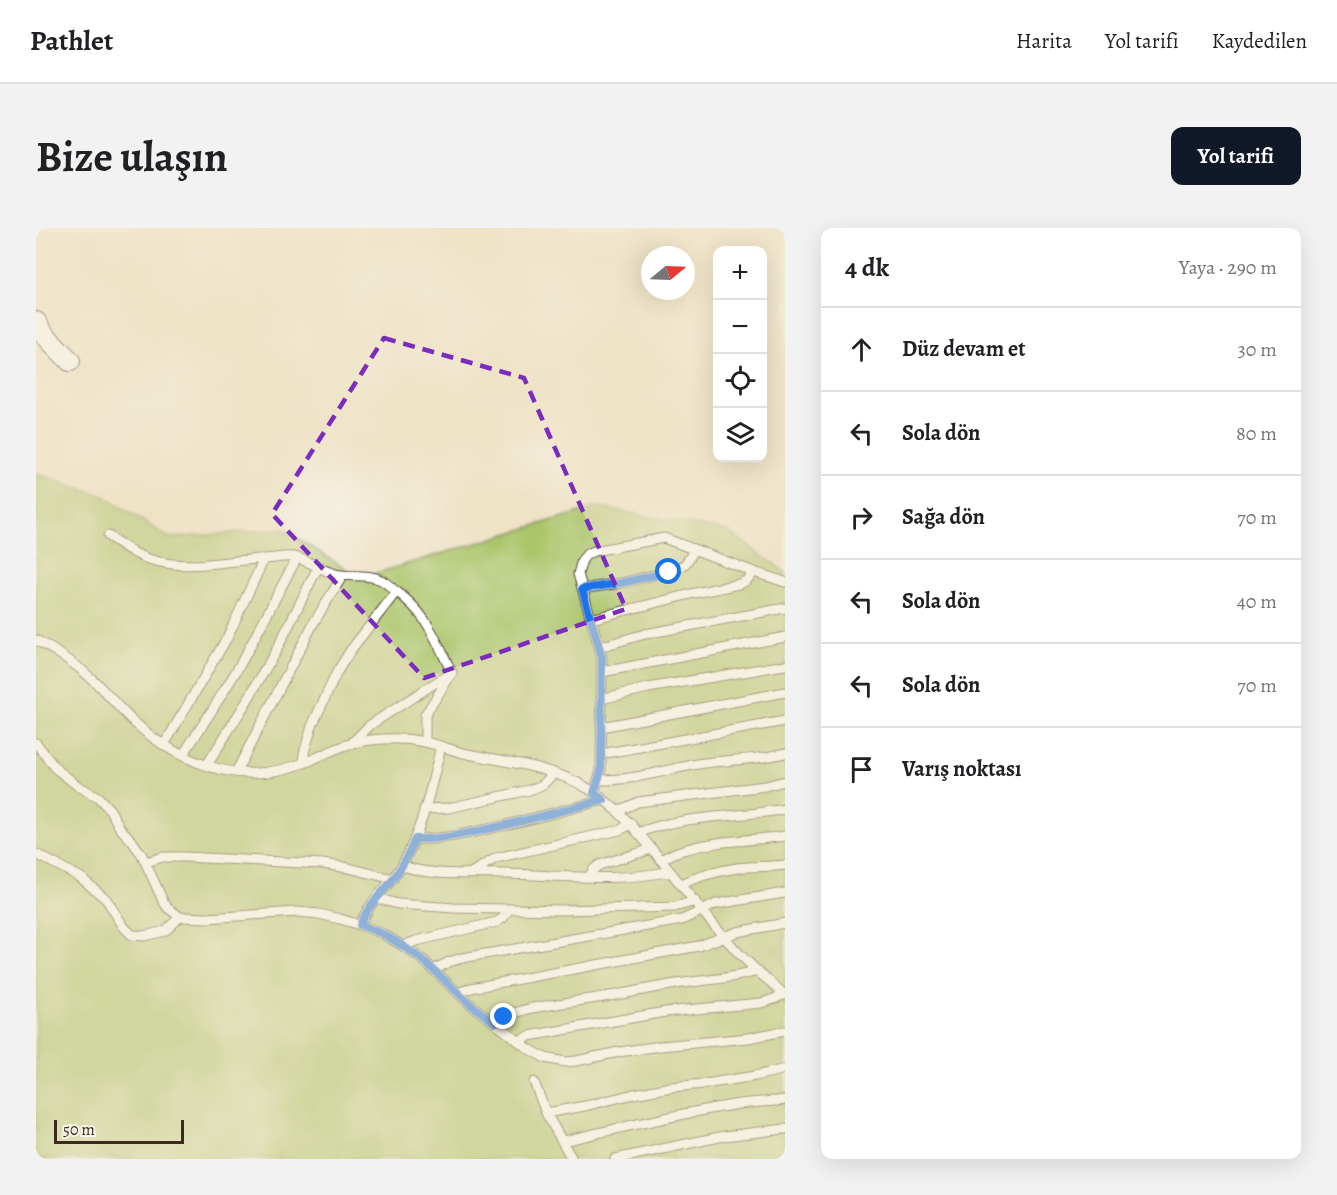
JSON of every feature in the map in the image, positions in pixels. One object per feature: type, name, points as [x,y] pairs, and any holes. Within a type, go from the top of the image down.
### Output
[{"type":"street","points":[[36,322],[42,332],[70,361]]},
{"type":"lane","points":[[108,536],[144,557],[171,564],[196,565],[286,557],[311,562],[327,572],[360,575],[381,580],[415,606],[422,615],[452,673]]},
{"type":"lane","points":[[594,793],[601,771],[602,657],[578,574],[582,560],[587,554],[594,550],[664,538],[785,582]]},
{"type":"lane","points":[[582,589],[621,583],[675,570],[685,564],[694,550]]},
{"type":"lane","points":[[183,755],[242,661],[297,558]]},
{"type":"lane","points":[[164,745],[227,638],[264,559]]},
{"type":"lane","points":[[207,765],[278,647],[318,567]]},
{"type":"lane","points":[[591,619],[739,584],[754,572]]},
{"type":"lane","points":[[236,772],[313,624],[343,575]]},
{"type":"lane","points":[[305,763],[304,753],[312,726],[337,672],[350,651],[396,591]]},
{"type":"lane","points":[[599,647],[645,634],[785,608]]},
{"type":"lane","points":[[602,672],[785,637]]},
{"type":"lane","points":[[36,640],[90,677],[135,723],[164,745],[223,770],[253,774],[282,770],[351,744],[391,739],[425,742],[458,752],[534,767],[572,780],[604,800],[631,824],[735,950],[784,994],[761,1003],[665,1012],[529,1036],[518,1041]]},
{"type":"lane","points":[[602,699],[648,688],[785,665]]},
{"type":"lane","points":[[425,742],[425,715],[452,673]]},
{"type":"lane","points":[[351,744],[370,725],[452,673]]},
{"type":"lane","points":[[601,727],[785,692]]},
{"type":"lane","points":[[601,754],[785,722]]},
{"type":"lane","points":[[36,742],[61,773],[90,792],[111,810],[120,828],[146,862],[163,901],[180,917],[207,918],[297,912],[340,919],[360,925],[383,934],[423,960],[470,1004],[518,1041],[545,1058],[565,1062],[662,1046],[748,1038],[785,1031]]},
{"type":"lane","points":[[360,925],[376,898],[402,866],[415,839],[441,746]]},
{"type":"lane","points":[[598,780],[614,781],[699,764],[750,760],[785,753]]},
{"type":"lane","points":[[424,809],[449,808],[529,790],[541,786],[553,773]]},
{"type":"lane","points":[[618,811],[638,802],[785,781]]},
{"type":"lane","points":[[415,839],[432,840],[482,831],[604,800]]},
{"type":"lane","points":[[638,833],[696,819],[748,815],[785,809]]},
{"type":"lane","points":[[469,874],[496,858],[620,830],[631,824]]},
{"type":"lane","points":[[661,860],[681,850],[723,842],[785,836]]},
{"type":"lane","points":[[589,877],[599,866],[652,849]]},
{"type":"lane","points":[[36,854],[80,877],[106,899],[124,927],[132,935],[144,936],[165,931],[180,917]]},
{"type":"lane","points":[[146,862],[163,857],[183,857],[323,864],[393,879]]},
{"type":"lane","points":[[681,884],[695,877],[730,870],[785,865]]},
{"type":"lane","points":[[402,866],[412,871],[589,877],[634,877],[670,871]]},
{"type":"lane","points":[[433,970],[462,958],[682,920],[716,904],[785,893]]},
{"type":"lane","points":[[376,898],[398,904],[509,909],[650,909],[675,907],[695,901]]},
{"type":"lane","points":[[403,946],[497,922],[509,909]]},
{"type":"lane","points":[[458,993],[471,988],[699,946],[737,932],[785,923]]},
{"type":"lane","points":[[495,1023],[504,1017],[540,1007],[730,978],[758,971]]},
{"type":"lane","points":[[546,1113],[662,1088],[755,1076],[785,1069]]},
{"type":"lane","points":[[534,1082],[546,1113],[572,1159]]},
{"type":"lane","points":[[562,1141],[742,1104],[785,1100]]},
{"type":"lane","points":[[615,1159],[724,1136],[785,1129]]},
{"type":"highlighted area","points":[[384,338],[524,378],[626,609],[424,678],[272,514]]},
{"type":"green space","points":[[36,474],[104,496],[169,538],[283,529],[360,578],[597,507],[727,531],[785,572],[785,1159],[36,1159]]},
{"type":"route","points":[[504,1017],[495,1023],[470,1004],[423,960],[383,934],[360,925],[371,904],[402,866],[415,839],[432,840],[482,831],[604,800],[594,793],[601,771],[602,657],[582,589],[669,572]]}]
